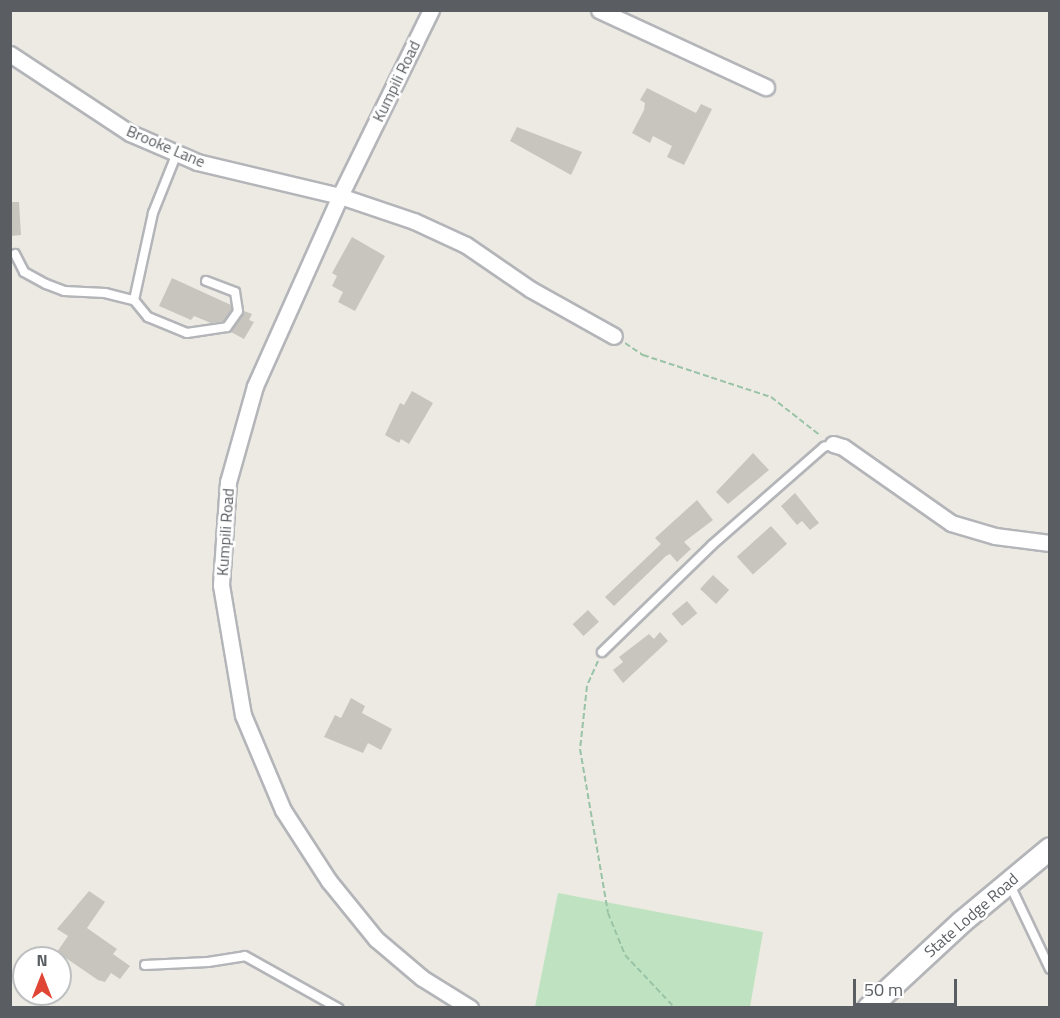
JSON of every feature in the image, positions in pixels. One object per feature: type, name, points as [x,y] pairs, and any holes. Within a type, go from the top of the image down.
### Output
[{"type":"street","name":"Kumpili Road","points":[[431,10],[340,196],[255,386],[228,482],[221,585],[243,715],[283,810],[329,881],[376,939],[422,978],[470,1008]]},
{"type":"street","points":[[599,10],[766,87]]},
{"type":"street","name":"Brooke Lane","points":[[10,54],[130,133],[197,162],[340,196],[414,221],[466,245],[530,289],[614,336]]},
{"type":"street","points":[[833,444],[951,522],[995,537],[1050,543]]},
{"type":"street","name":"State Lodge Road","points":[[868,1008],[1050,848]]},
{"type":"lane","points":[[134,300],[153,213],[177,153]]},
{"type":"lane","points":[[15,254],[24,272],[46,284],[64,291],[105,293],[134,300],[148,317],[187,333],[227,327],[238,311],[235,292],[206,280]]},
{"type":"lane","points":[[602,652],[712,544],[824,447],[833,444]]},
{"type":"lane","points":[[1009,882],[1050,969]]},
{"type":"lane","points":[[145,965],[246,956],[338,1008]]},
{"type":"path","points":[[614,336],[643,355],[771,397],[797,421],[833,444]]},
{"type":"path","points":[[602,652],[587,686],[580,749],[608,913],[625,955],[675,1008]]},
{"type":"green space","points":[[558,893],[763,932],[750,1007],[535,1007]]},
{"type":"building","points":[[647,88],[696,113],[701,104],[712,109],[684,165],[667,157],[672,146],[653,136],[650,143],[632,133],[644,110],[645,103],[640,100]]},
{"type":"building","points":[[517,127],[582,152],[571,175],[510,141]]},
{"type":"building","points":[[10,202],[19,202],[21,235],[10,236]]},
{"type":"building","points":[[352,237],[385,256],[355,311],[338,302],[343,292],[332,286],[337,276],[332,273]]},
{"type":"building","points":[[172,278],[231,305],[232,310],[224,321],[211,323],[194,316],[191,320],[159,306]]},
{"type":"building","points":[[244,311],[252,314],[249,320],[254,322],[244,339],[231,332]]},
{"type":"building","points":[[412,391],[433,403],[409,444],[401,439],[399,443],[385,435],[400,403],[404,405]]},
{"type":"building","points":[[753,453],[769,470],[728,504],[716,492]]},
{"type":"building","points":[[795,493],[819,523],[810,530],[802,521],[797,525],[781,506]]},
{"type":"building","points":[[697,500],[713,520],[684,542],[691,549],[677,562],[670,554],[666,556],[614,606],[605,597],[661,544],[655,538]]},
{"type":"building","points":[[771,526],[787,544],[753,575],[737,557]]},
{"type":"building","points":[[713,575],[729,590],[716,604],[700,589]]},
{"type":"building","points":[[687,601],[697,613],[682,626],[672,614]]},
{"type":"building","points":[[588,610],[599,622],[584,636],[573,624]]},
{"type":"building","points":[[660,632],[668,641],[623,683],[613,670],[623,662],[619,657],[649,634],[654,639]]},
{"type":"building","points":[[351,698],[365,706],[362,713],[392,729],[381,750],[368,743],[363,753],[324,737],[335,715],[341,718]]},
{"type":"building","points":[[89,891],[105,902],[87,928],[117,949],[113,954],[130,966],[120,979],[111,973],[105,982],[98,980],[72,962],[72,946],[61,946],[68,936],[57,929]]}]
